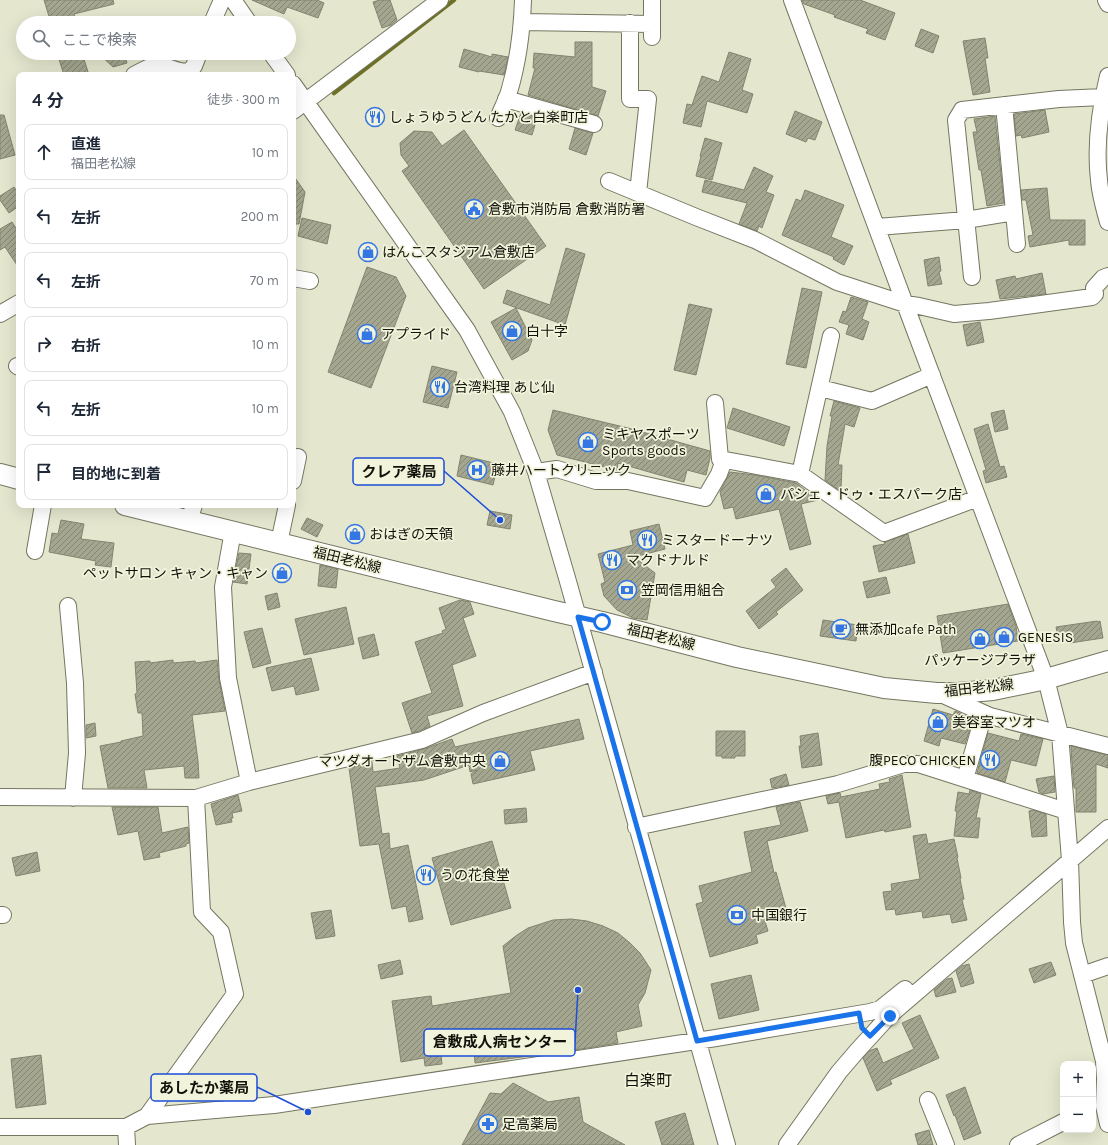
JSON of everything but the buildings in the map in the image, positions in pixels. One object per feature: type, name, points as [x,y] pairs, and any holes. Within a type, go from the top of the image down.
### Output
[{"type":"main road","points":[[0,474],[16,478]]},
{"type":"main road","name":"福田老松線","points":[[150,508],[191,513],[233,532],[737,657],[884,688],[937,693],[993,690],[1046,679],[1108,661]]},
{"type":"street","points":[[215,16],[222,0]]},
{"type":"street","points":[[233,0],[244,16]]},
{"type":"street","points":[[299,106],[440,0]]},
{"type":"street","points":[[498,118],[509,93],[515,65],[522,22],[523,0]]},
{"type":"street","points":[[522,22],[630,24],[652,31],[652,0]]},
{"type":"street","points":[[792,0],[1046,679],[1060,734],[1070,860],[1074,943],[1104,1061],[1105,1079],[1098,1108],[1108,1124]]},
{"type":"street","points":[[1106,0],[1108,4]]},
{"type":"street","points":[[630,24],[630,99],[648,99],[638,193]]},
{"type":"street","points":[[140,72],[157,65],[185,72],[190,71],[196,60]]},
{"type":"street","points":[[276,60],[284,72]]},
{"type":"street","points":[[1108,76],[1098,150],[1099,180],[1102,200],[1108,222]]},
{"type":"street","points":[[296,95],[299,106],[467,330],[512,412],[536,472],[727,1145]]},
{"type":"street","points":[[506,99],[594,124]]},
{"type":"street","points":[[972,277],[956,120],[962,110],[1059,100],[1105,100]]},
{"type":"street","points":[[1004,105],[1018,244]]},
{"type":"street","points":[[609,181],[755,240],[837,282],[905,304],[954,314],[989,311],[1092,297],[1095,294],[1094,288],[1103,278],[1108,276]]},
{"type":"street","points":[[877,228],[966,220],[1014,212]]},
{"type":"street","points":[[296,279],[310,282]]},
{"type":"street","points":[[0,314],[16,305]]},
{"type":"street","points":[[800,474],[831,336]]},
{"type":"street","points":[[820,388],[872,401],[932,375]]},
{"type":"street","points":[[715,403],[720,459],[800,474],[884,533],[978,498]]},
{"type":"street","points":[[536,472],[557,469],[596,481],[628,481],[705,498],[724,460]]},
{"type":"street","points":[[35,551],[42,508]]},
{"type":"street","points":[[279,543],[286,508]]},
{"type":"street","points":[[233,532],[223,587],[228,678],[249,782]]},
{"type":"street","points":[[68,606],[75,683],[77,753],[73,798]]},
{"type":"street","points":[[0,797],[196,798],[249,782],[422,740],[484,713],[594,672]]},
{"type":"street","points":[[937,693],[990,716],[1108,746]]},
{"type":"street","points":[[965,779],[984,714]]},
{"type":"street","points":[[636,827],[838,784],[904,764],[918,764],[1066,811]]},
{"type":"street","points":[[147,1116],[234,994],[221,932],[202,912],[196,798]]},
{"type":"street","points":[[786,1145],[867,1033],[890,1016],[1108,828]]},
{"type":"street","points":[[1082,975],[1108,966]]},
{"type":"street","points":[[0,1127],[126,1127],[147,1116],[274,1105],[697,1041],[870,1012],[880,1009],[905,989],[911,997]]},
{"type":"street","points":[[859,1013],[862,1028],[867,1033]]},
{"type":"street","points":[[928,1100],[946,1145]]},
{"type":"street","points":[[1018,1145],[1060,1124]]},
{"type":"street","points":[[126,1127],[128,1145]]},
{"type":"waterway","points":[[334,93],[454,0]]},
{"type":"place","name":"しょうゆうどん たかと白楽町店","points":[[375,117]]},
{"type":"place","name":"倉敷市消防局 倉敷消防署","points":[[474,209]]},
{"type":"place","name":"はんこスタジアム倉敷店","points":[[368,252]]},
{"type":"place","name":"白十字","points":[[512,331]]},
{"type":"place","name":"アプライド","points":[[367,334]]},
{"type":"place","name":"台湾料理 あじ仙","points":[[440,387]]},
{"type":"place","name":"ミキヤスポーツ Sports goods","points":[[588,442]]},
{"type":"place","name":"藤井ハートクリニック","points":[[477,470]]},
{"type":"place","name":"パシェ・ドゥ・エスパーク店","points":[[766,494]]},
{"type":"place","name":"クレア薬局","points":[[500,520]]},
{"type":"place","name":"おはぎの天領","points":[[355,534]]},
{"type":"place","name":"ミスタードーナツ","points":[[647,540]]},
{"type":"place","name":"マクドナルド","points":[[612,560]]},
{"type":"place","name":"ペットサロン キャン・キャン","points":[[282,573]]},
{"type":"place","name":"笠岡信用組合","points":[[627,590]]},
{"type":"place","name":"無添加cafe Path","points":[[841,629]]},
{"type":"place","name":"GENESIS","points":[[1004,637]]},
{"type":"place","name":"パッケージプラザ","points":[[980,639]]},
{"type":"place","name":"美容室マツオ","points":[[938,722]]},
{"type":"place","name":"腹PECO CHICKEN","points":[[990,760]]},
{"type":"place","name":"マツダオートザム倉敷中央","points":[[500,761]]},
{"type":"place","name":"うの花食堂","points":[[426,875]]},
{"type":"place","name":"中国銀行","points":[[737,915]]},
{"type":"place","name":"倉敷成人病センター","points":[[578,990]]},
{"type":"place","name":"あしたか薬局","points":[[308,1112]]},
{"type":"place","name":"足高薬局","points":[[488,1124]]},
{"type":"district","name":"白楽町","points":[[648,1080]]},
{"type":"route","points":[[602,622],[578,617],[697,1041],[859,1013],[862,1028],[870,1036],[890,1016]]}]
